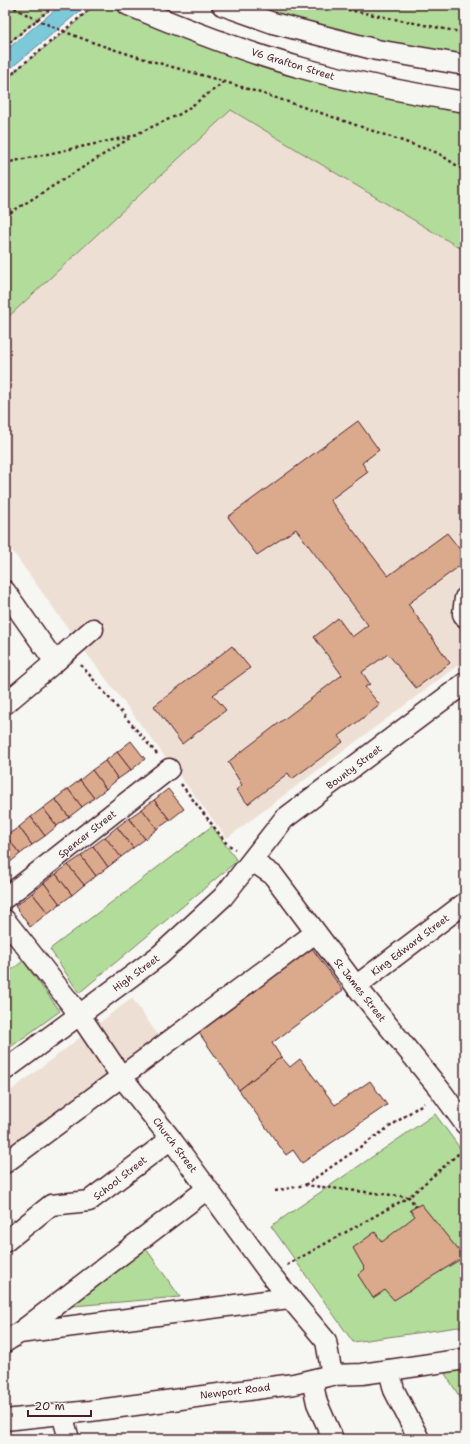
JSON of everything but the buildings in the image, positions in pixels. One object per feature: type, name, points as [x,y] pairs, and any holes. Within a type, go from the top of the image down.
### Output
[{"type":"street","name":"V6 Grafton Street","points":[[128,5],[183,28],[300,68],[372,86],[465,102]]},
{"type":"street","points":[[222,5],[273,23],[377,50],[465,65]]},
{"type":"street","points":[[5,591],[55,662]]},
{"type":"street","points":[[465,598],[462,614],[465,617]]},
{"type":"street","points":[[5,704],[93,629]]},
{"type":"street","name":"Bounty Street","points":[[252,861],[284,819],[465,683]]},
{"type":"street","name":"Spencer Street","points":[[5,898],[170,769]]},
{"type":"street","name":"St James Street","points":[[252,861],[273,875],[356,986],[463,1116]]},
{"type":"street","name":"High Street","points":[[5,1070],[79,1014],[160,956],[223,897],[252,861]]},
{"type":"street","name":"King Edward Street","points":[[356,986],[465,903]]},
{"type":"street","name":"Church Street","points":[[5,920],[79,1014],[121,1076],[170,1139],[270,1274],[326,1340],[332,1375]]},
{"type":"street","points":[[5,1163],[315,932]]},
{"type":"street","name":"School Street","points":[[5,1242],[51,1205],[89,1201],[170,1139]]},
{"type":"street","points":[[12,1337],[207,1189]]},
{"type":"street","points":[[12,1337],[289,1298]]},
{"type":"street","name":"Newport Road","points":[[5,1420],[294,1384],[332,1375],[362,1374],[465,1359]]},
{"type":"street","points":[[389,1370],[394,1390],[420,1439]]},
{"type":"street","points":[[312,1380],[316,1403],[333,1439]]},
{"type":"street","points":[[62,1414],[69,1439]]},
{"type":"path","points":[[9,5],[37,20],[94,44],[225,82],[438,153],[465,171]]},
{"type":"path","points":[[5,46],[54,5]]},
{"type":"path","points":[[5,83],[16,70],[95,5]]},
{"type":"path","points":[[324,5],[336,9],[465,33]]},
{"type":"path","points":[[336,9],[338,5]]},
{"type":"path","points":[[5,216],[132,136],[182,114],[225,82]]},
{"type":"path","points":[[5,163],[132,136]]},
{"type":"path","points":[[305,1185],[441,1091]]},
{"type":"path","points":[[270,1274],[410,1197],[465,1148]]},
{"type":"path","points":[[275,1191],[305,1185],[410,1197]]},
{"type":"path","points":[[410,1197],[416,1207]]},
{"type":"shaded area","points":[[231,110],[465,251],[465,660],[227,838],[78,642],[5,541],[5,320]]},
{"type":"shaded area","points":[[132,998],[162,1041],[5,1160],[5,1095]]},
{"type":"green space","points":[[5,5],[55,5],[5,46]]},
{"type":"green space","points":[[95,5],[142,5],[183,28],[465,102],[465,251],[231,110],[5,320],[5,83],[16,70],[65,32]]},
{"type":"green space","points":[[222,5],[465,5],[465,65]]},
{"type":"green space","points":[[212,826],[237,861],[79,993],[50,949]]},
{"type":"green space","points":[[23,961],[60,1011],[5,1051],[5,975]]},
{"type":"green space","points":[[435,1114],[465,1155],[465,1326],[353,1342],[271,1226]]},
{"type":"green space","points":[[144,1246],[180,1297],[61,1307]]},
{"type":"green space","points":[[465,1359],[465,1405],[438,1363]]},
{"type":"water","points":[[61,5],[87,5],[5,73],[5,51]]}]
